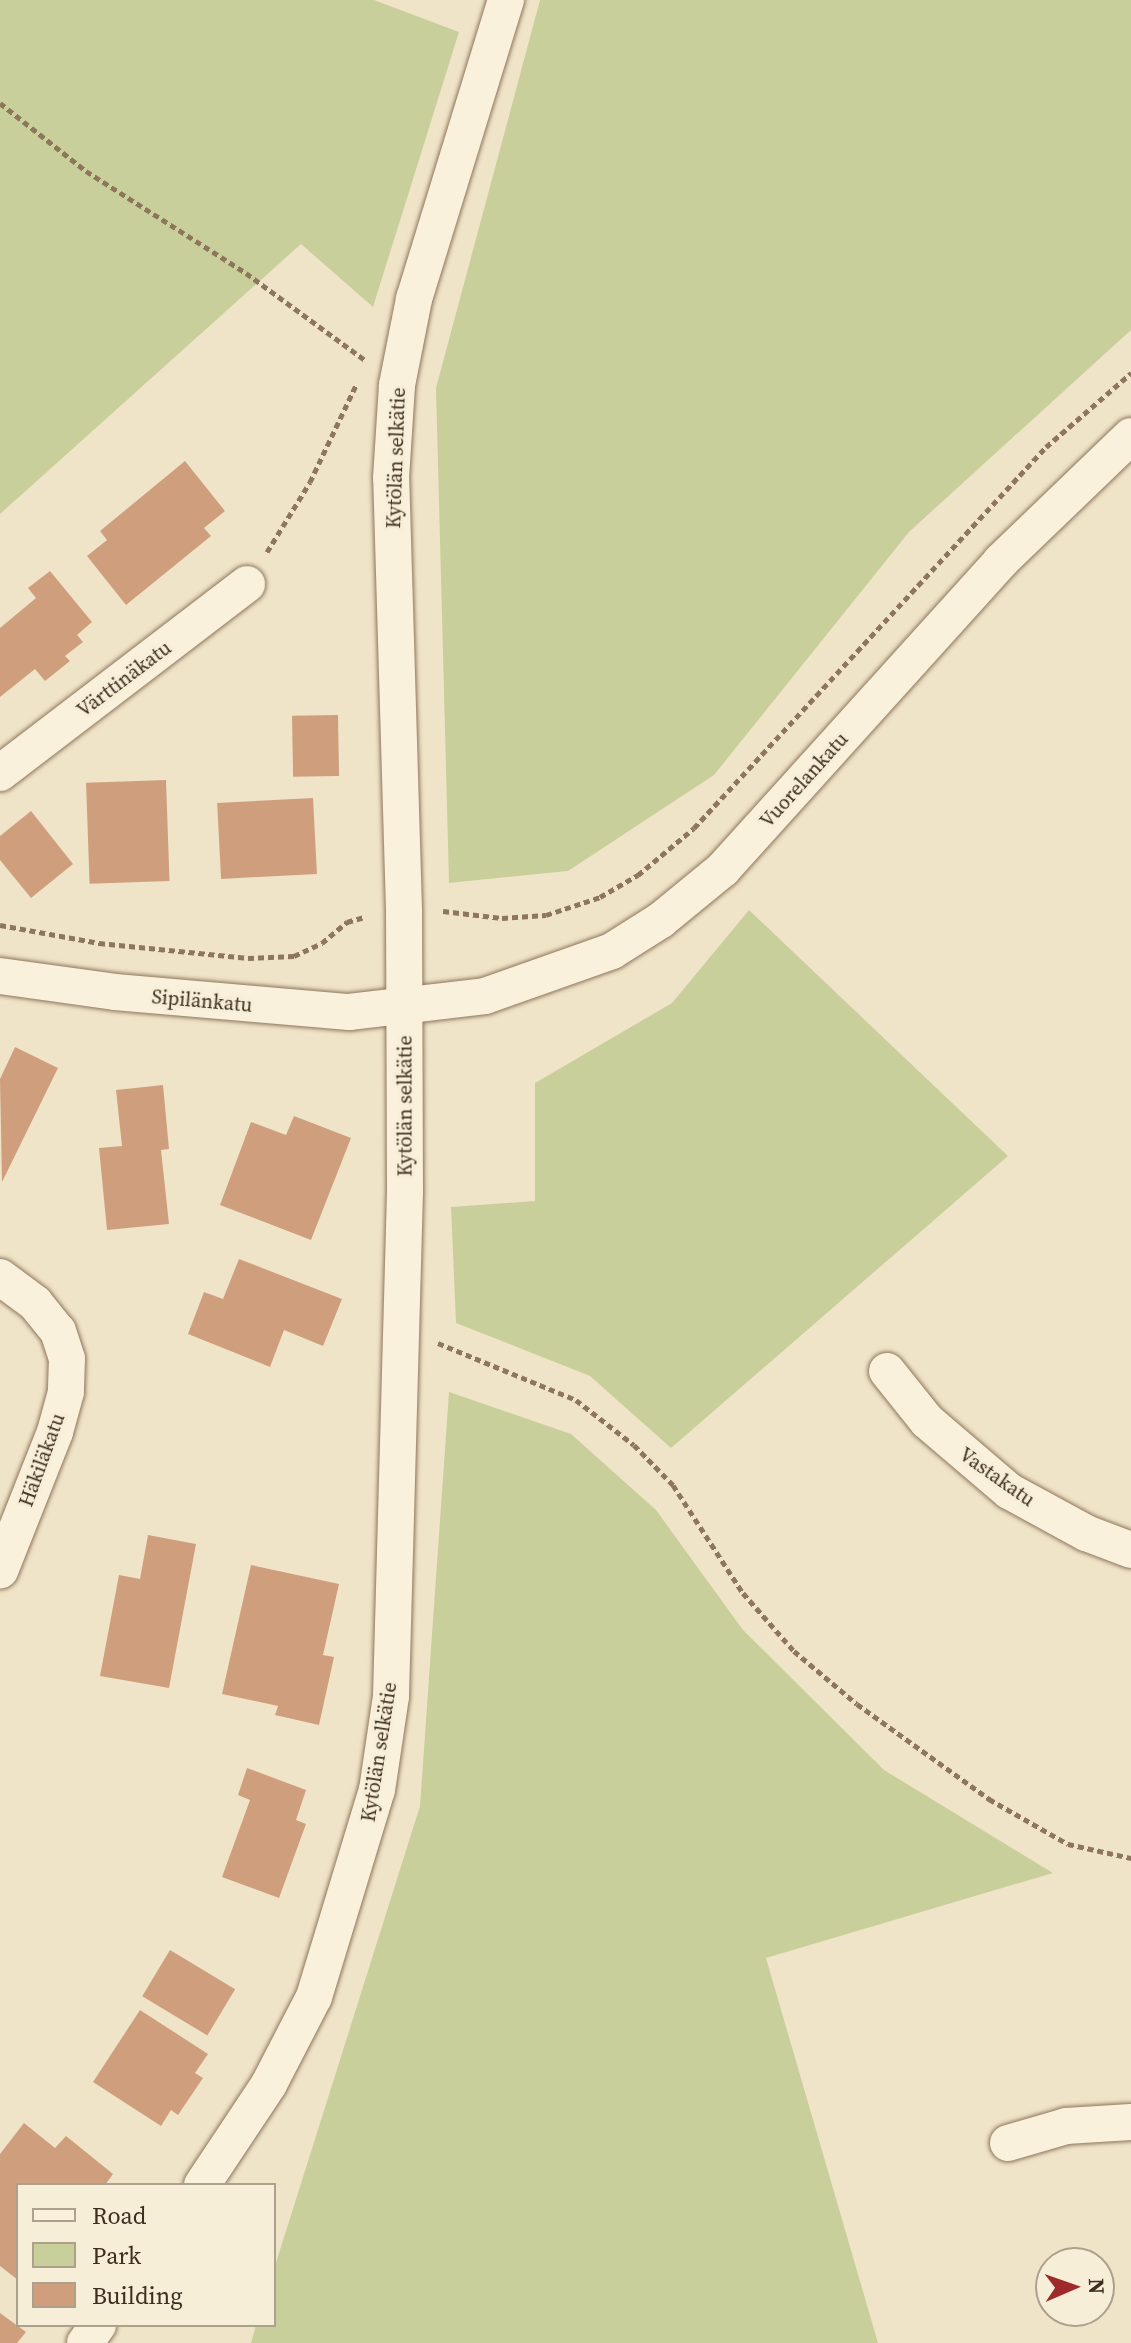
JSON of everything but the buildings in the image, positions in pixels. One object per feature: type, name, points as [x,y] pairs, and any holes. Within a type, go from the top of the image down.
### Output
[{"type":"street","name":"Kytölän selkätie","points":[[203,2183],[269,2084],[314,1997],[377,1790],[391,1696],[402,1334],[405,1009],[391,478],[397,385],[414,299],[506,0]]},
{"type":"street","name":"Vuorelankatu","points":[[405,1009],[485,996],[551,976],[612,951],[661,920],[723,869],[1001,561],[1131,436]]},
{"type":"street","name":"Värttinäkatu","points":[[0,773],[247,584]]},
{"type":"street","name":"Sipilänkatu","points":[[0,976],[242,1005],[349,1012],[405,1009]]},
{"type":"street","name":"Häkiläkatu","points":[[0,1277],[35,1303],[58,1331],[67,1359],[66,1392],[55,1432],[0,1571]]},
{"type":"street","name":"Vastakatu","points":[[887,1371],[927,1421],[1009,1491],[1086,1533],[1131,1550]]},
{"type":"street","points":[[1008,2143],[1066,2126],[1131,2122]]},
{"type":"path","points":[[0,103],[86,171],[246,273],[397,385]]},
{"type":"path","points":[[247,584],[310,482],[367,362]]},
{"type":"path","points":[[0,925],[130,946],[248,958],[294,956],[322,943],[347,922],[404,910],[502,918],[546,915],[600,897],[638,875],[694,828],[1046,447],[1131,373]]},
{"type":"path","points":[[402,1334],[576,1400],[634,1445],[673,1485],[743,1593],[794,1651],[846,1695],[989,1799],[1068,1844],[1131,1858]]},
{"type":"green space","points":[[0,0],[374,0],[459,32],[373,307],[301,244],[0,514]]},
{"type":"green space","points":[[540,0],[1131,0],[1131,330],[909,532],[714,775],[568,871],[449,883],[436,388]]},
{"type":"green space","points":[[749,910],[1008,1156],[671,1448],[590,1376],[456,1323],[451,1207],[535,1201],[535,1083],[672,1003]]},
{"type":"green space","points":[[449,1392],[571,1434],[656,1510],[743,1630],[884,1770],[1053,1873],[766,1958],[878,2343],[251,2343],[255,2327],[276,2327],[276,2263],[420,1806]]}]
